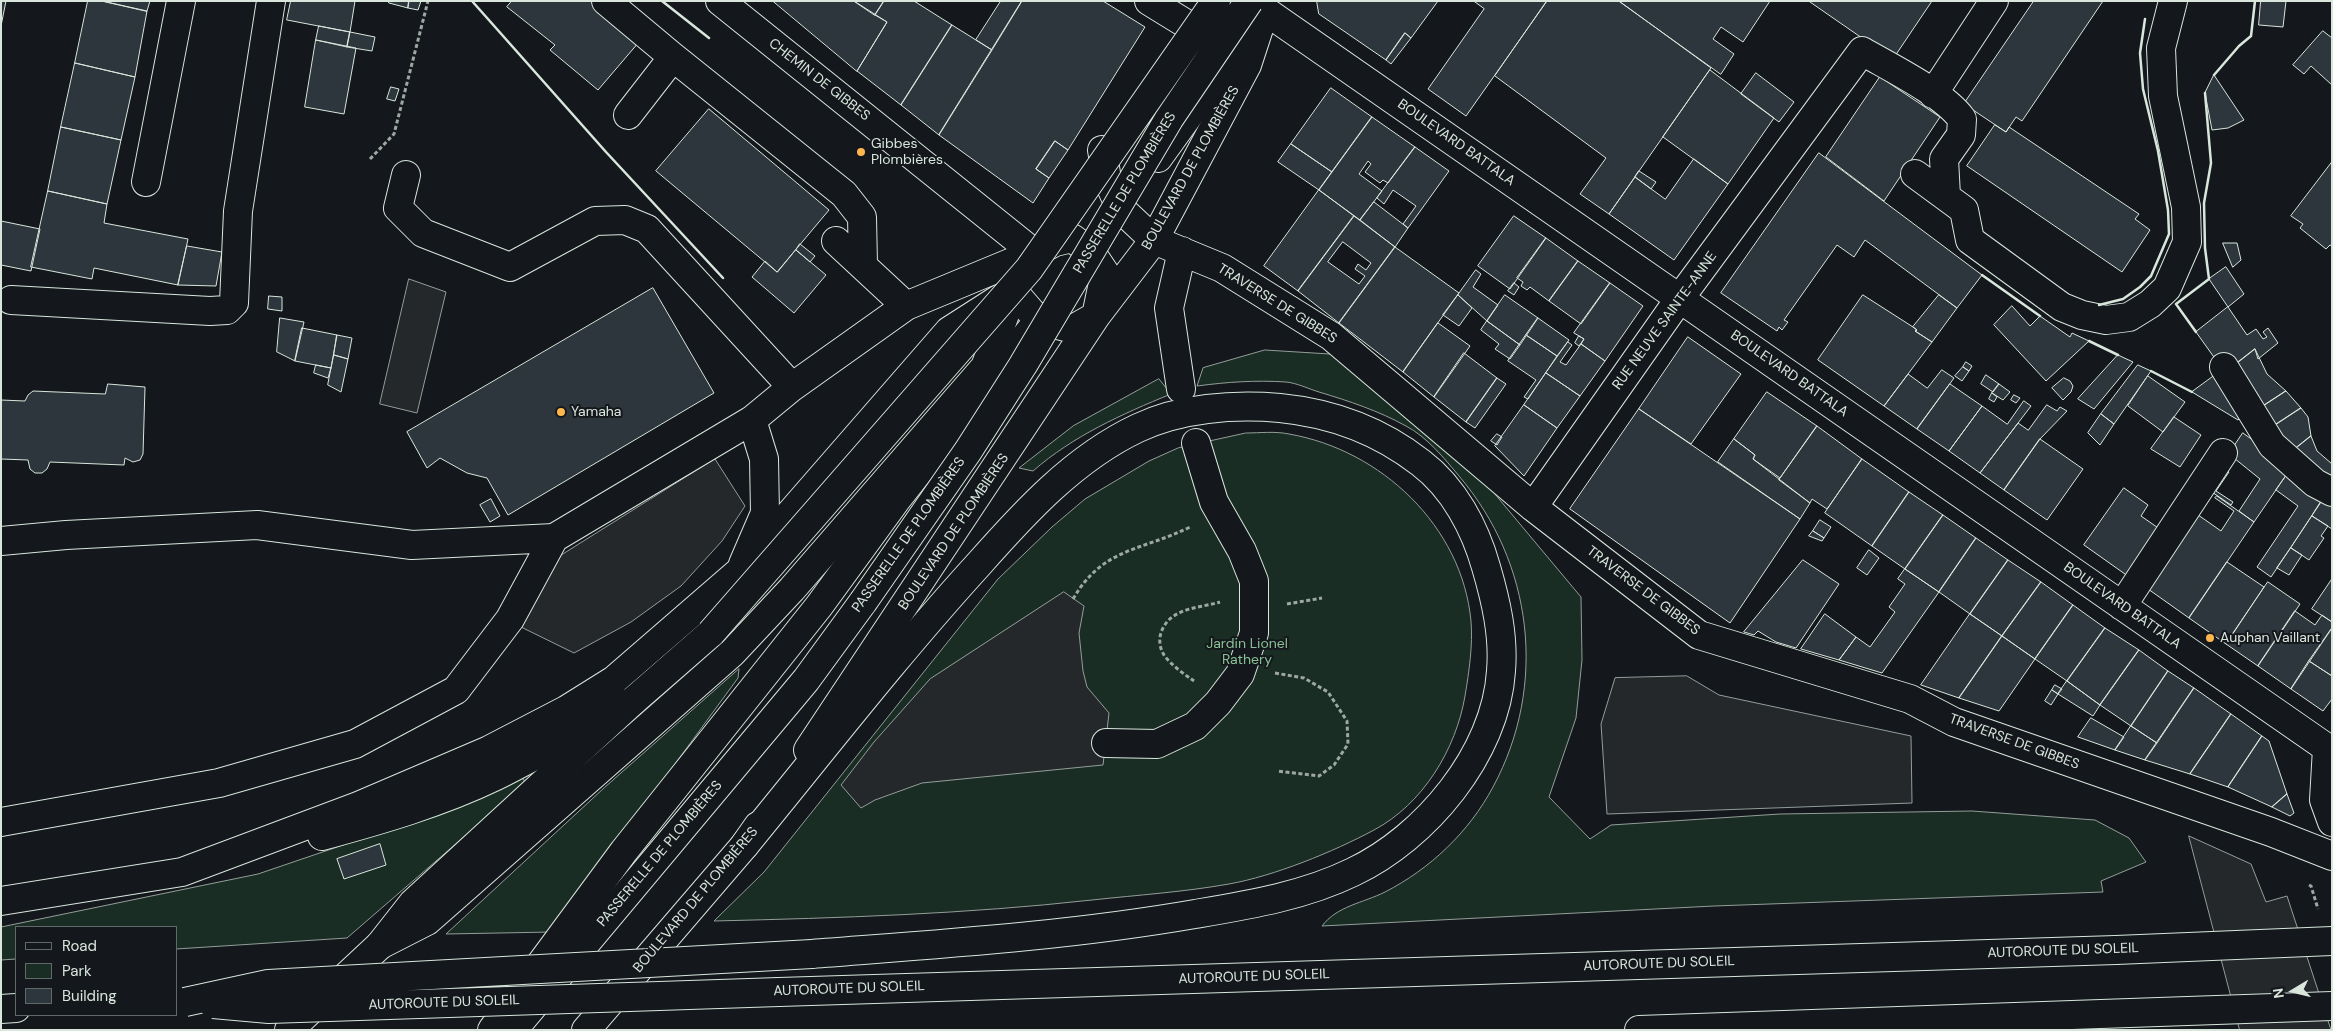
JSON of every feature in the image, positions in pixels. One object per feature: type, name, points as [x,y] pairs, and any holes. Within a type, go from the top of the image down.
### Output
[{"type":"main road","points":[[146,182],[181,1]]},
{"type":"main road","points":[[11,300],[210,311],[227,310],[234,303],[238,211],[272,1]]},
{"type":"main road","points":[[606,1],[844,194],[862,217],[863,264]]},
{"type":"main road","name":"CHEMIN DE GIBBES","points":[[720,1],[1034,253]]},
{"type":"main road","points":[[1149,1],[1188,25]]},
{"type":"main road","points":[[289,1030],[380,945],[427,921],[732,653],[792,590],[985,367],[1013,290],[1034,253],[1204,1]]},
{"type":"main road","name":"PASSERELLE DE PLOMBIÈRES","points":[[380,945],[413,903],[633,701],[711,633],[1029,269],[1216,1]]},
{"type":"main road","points":[[1946,196],[1944,159],[1961,135],[1962,118],[1955,109],[1934,94],[1994,1]]},
{"type":"main road","points":[[1915,174],[1964,210],[1970,240],[2062,307],[2082,315],[2106,320],[2129,317],[2150,304],[2167,288],[2187,242],[2186,207],[2163,96],[2161,48],[2173,1]]},
{"type":"main road","points":[[492,1030],[624,851],[818,606],[897,499],[1091,252],[1259,4]]},
{"type":"main road","name":"PASSERELLE DE PLOMBIÈRES","points":[[514,1030],[806,680],[863,602],[998,404],[1169,119],[1259,4]]},
{"type":"main road","name":"BOULEVARD DE PLOMBIÈRES","points":[[586,1030],[744,846],[1096,316],[1154,240],[1248,65],[1259,4]]},
{"type":"main road","name":"BOULEVARD BATTALA","points":[[1259,4],[2122,606],[2329,745]]},
{"type":"main road","name":"RUE NEUVE SAINTE-ANNE","points":[[1533,507],[1680,298],[1862,51],[1934,94]]},
{"type":"main road","points":[[628,115],[673,57]]},
{"type":"main road","name":"TRAVERSE DE GIBBES","points":[[1102,150],[1108,180],[1121,209],[1154,240],[1222,268],[1331,336],[1533,507],[1699,635],[1910,699],[1954,722],[2332,856]]},
{"type":"main road","points":[[406,175],[398,208],[423,233],[510,267],[595,221],[625,220],[648,229],[792,387]]},
{"type":"main road","points":[[1,541],[66,535],[257,525],[412,545],[554,538],[752,420],[792,387],[906,306],[1034,253],[1055,242],[1072,238],[1091,252],[1105,273],[1096,316],[1073,329],[1038,320],[1013,290]]},
{"type":"main road","points":[[836,241],[863,264],[906,306]]},
{"type":"main road","points":[[1181,389],[1169,308],[1182,251]]},
{"type":"main road","points":[[182,872],[358,806],[489,750],[566,710],[614,680],[741,570],[949,331],[1013,290]]},
{"type":"main road","points":[[2224,367],[2272,445],[2315,483],[2332,492]]},
{"type":"main road","points":[[181,1002],[268,984],[812,954],[1039,936],[1162,920],[1237,907],[1309,889],[1353,872],[1396,847],[1457,784],[1480,745],[1493,711],[1502,675],[1501,635],[1495,596],[1471,523],[1448,490],[1425,465],[1384,439],[1329,416],[1263,407],[1230,408],[1191,411],[1140,427],[1077,466],[1003,537],[902,650],[744,846]]},
{"type":"main road","points":[[741,570],[765,513],[764,459],[752,420]]},
{"type":"main road","points":[[1106,743],[1156,744],[1195,726],[1222,698],[1240,674],[1254,633],[1254,581],[1242,551],[1219,513],[1196,443]]},
{"type":"main road","points":[[2122,606],[2223,454]]},
{"type":"main road","points":[[1,822],[219,783],[355,744],[456,690],[510,620],[554,538]]},
{"type":"main road","points":[[1,901],[182,872],[371,823],[434,802],[495,776],[633,701]]},
{"type":"main road","points":[[2329,745],[2324,800],[2332,822]]},
{"type":"main road","name":"AUTOROUTE DU SOLEIL","points":[[181,1002],[269,1009],[2116,950],[2332,941]]},
{"type":"main road","points":[[1639,1030],[2332,1006]]},
{"type":"main road","points":[[1,1009],[15,1008]]},
{"type":"path","points":[[370,159],[394,134],[428,1]]},
{"type":"path","points":[[1072,599],[1080,586],[1103,562],[1131,548],[1178,533],[1219,513]]},
{"type":"path","points":[[1222,698],[1182,673],[1164,654],[1160,637],[1166,620],[1180,612],[1254,592]]},
{"type":"path","points":[[1243,667],[1304,678],[1328,692],[1347,721],[1348,744],[1334,765],[1319,776],[1277,771]]},
{"type":"path","points":[[2303,882],[2312,886],[2320,914]]},
{"type":"green space","points":[[1265,350],[1330,354],[1489,487],[1581,597],[1582,660],[1576,718],[1549,797],[1590,839],[1611,825],[1780,814],[1972,811],[2095,820],[2129,838],[2146,862],[2101,881],[2103,892],[1714,906],[1322,926],[1328,919],[1343,909],[1402,883],[1433,861],[1460,834],[1483,803],[1493,787],[1510,748],[1521,708],[1526,667],[1524,626],[1517,586],[1503,547],[1484,510],[1459,476],[1435,448],[1421,436],[1406,426],[1375,411],[1299,385],[1275,381],[1253,381],[1197,386],[1203,368]]},
{"type":"green space","points":[[1159,379],[1171,394],[1116,418],[1081,437],[1048,458],[1033,471],[1019,468],[1073,426]]},
{"type":"green space","name":"Jardin Lionel Rathery","points":[[1273,432],[1289,434],[1323,443],[1355,457],[1385,475],[1411,498],[1434,524],[1452,554],[1464,586],[1471,621],[1471,649],[1465,696],[1461,716],[1445,755],[1435,773],[1408,806],[1374,830],[1340,847],[1284,869],[1229,884],[1161,893],[998,909],[856,917],[714,921],[764,872],[998,579],[1052,527],[1085,499],[1149,461],[1178,448],[1246,433]]},
{"type":"green space","points":[[739,669],[738,678],[552,932],[446,934],[604,788]]},
{"type":"green space","points":[[523,777],[525,784],[347,938],[178,949],[178,926],[15,926],[15,959],[1,960],[1,927],[258,874],[446,810]]},
{"type":"shaded area","points":[[409,279],[446,292],[417,413],[380,404]]},
{"type":"shaded area","points":[[715,459],[745,506],[722,541],[681,586],[631,622],[574,653],[521,627],[560,556]]},
{"type":"shaded area","points":[[1064,592],[1084,606],[1079,633],[1083,671],[1087,687],[1109,713],[1103,765],[922,783],[875,800],[861,808],[841,785],[874,742],[930,679]]},
{"type":"shaded area","points":[[1687,676],[1719,695],[1911,736],[1912,803],[1607,814],[1601,724],[1615,678]]},
{"type":"shaded area","points":[[2189,836],[2251,864],[2266,902],[2287,896],[2331,1030],[2240,1030]]},
{"type":"building","points":[[1,1],[6,1],[1,26]]},
{"type":"building","points":[[88,1],[102,1],[147,11],[135,77],[75,63]]},
{"type":"building","points":[[102,1],[150,1],[147,11]]},
{"type":"building","points":[[291,1],[355,1],[350,32],[287,20]]},
{"type":"building","points":[[389,1],[409,1],[408,8],[389,3]]},
{"type":"building","points":[[409,1],[421,1],[418,10],[408,8]]},
{"type":"building","points":[[512,1],[590,1],[639,42],[598,90],[550,50],[555,45],[507,7]]},
{"type":"building","points":[[773,1],[854,1],[887,22],[857,71]]},
{"type":"building","points":[[854,1],[884,1],[875,15]]},
{"type":"building","points":[[884,1],[914,1],[952,25],[901,105],[857,71],[887,22],[875,15]]},
{"type":"building","points":[[1001,1],[1022,1],[992,50],[976,40]]},
{"type":"building","points":[[1022,1],[1103,1],[1145,27],[1068,150],[1055,141],[1036,169],[1049,178],[1033,203],[939,135]]},
{"type":"building","points":[[1317,1],[1438,1],[1411,38],[1405,33],[1386,60],[1319,14]]},
{"type":"building","points":[[1474,1],[1547,1],[1466,116],[1428,89],[1484,9]]},
{"type":"building","points":[[1547,1],[1619,1],[1711,68],[1609,214],[1580,194],[1606,158],[1495,76]]},
{"type":"building","points":[[1619,1],[1770,1],[1743,42],[1721,27],[1713,39],[1734,54],[1721,74]]},
{"type":"building","points":[[1809,1],[1932,1],[1893,59]]},
{"type":"building","points":[[2034,1],[2103,1],[2022,121],[2016,117],[2006,132],[1964,104]]},
{"type":"building","points":[[2261,1],[2286,1],[2283,27],[2259,25]]},
{"type":"building","points":[[952,25],[992,50],[939,135],[901,105]]},
{"type":"building","points":[[319,26],[350,32],[347,47],[316,40]]},
{"type":"building","points":[[2323,31],[2332,38],[2332,85],[2311,66],[2304,74],[2293,65]]},
{"type":"building","points":[[350,32],[375,37],[372,51],[347,47]]},
{"type":"building","points":[[1405,33],[1411,38],[1391,64],[1386,60]]},
{"type":"building","points":[[316,40],[356,48],[344,114],[305,107]]},
{"type":"building","points":[[75,63],[135,77],[121,140],[61,127]]},
{"type":"building","points":[[1710,70],[1774,118],[1728,184],[1663,137]]},
{"type":"building","points":[[1756,73],[1794,102],[1779,122],[1741,94]]},
{"type":"building","points":[[2214,75],[2244,120],[2228,128],[2212,130],[2205,93]]},
{"type":"building","points":[[1880,77],[1940,117],[1884,201],[1826,157]]},
{"type":"building","points":[[391,87],[399,89],[395,101],[387,99]]},
{"type":"building","points":[[1331,88],[1372,117],[1332,172],[1291,144]]},
{"type":"building","points":[[709,109],[829,210],[777,272],[656,171]]},
{"type":"building","points":[[1372,117],[1415,147],[1388,183],[1383,180],[1380,183],[1365,172],[1371,164],[1368,161],[1359,174],[1382,191],[1360,220],[1319,190]]},
{"type":"building","points":[[1995,125],[2006,132],[2009,127],[2139,214],[2135,219],[2150,230],[2122,272],[1967,166]]},
{"type":"building","points":[[61,127],[121,140],[107,204],[48,191]]},
{"type":"building","points":[[1055,141],[1068,150],[1049,178],[1036,169]]},
{"type":"building","points":[[1291,144],[1332,172],[1319,190],[1278,162]]},
{"type":"building","points":[[1415,147],[1449,171],[1408,228],[1403,224],[1416,206],[1393,190],[1384,204],[1377,198]]},
{"type":"building","points":[[1819,153],[1982,275],[1957,308],[1865,240],[1854,257],[1837,245],[1784,320],[1788,322],[1782,330],[1779,327],[1777,331],[1721,293]]},
{"type":"building","points":[[1694,159],[1728,184],[1674,260],[1609,214],[1635,177],[1665,199]]},
{"type":"building","points":[[2332,162],[2332,246],[2330,245],[2326,249],[2300,228],[2303,224],[2291,216]]},
{"type":"building","points":[[1639,171],[1656,182],[1651,189],[1635,177]]},
{"type":"building","points":[[1319,190],[1354,216],[1298,291],[1264,266]]},
{"type":"building","points":[[48,191],[107,204],[104,223],[188,239],[178,285],[94,268],[92,279],[31,267]]},
{"type":"building","points":[[1374,202],[1408,228],[1395,247],[1360,220]]},
{"type":"building","points":[[1354,216],[1395,247],[1339,323],[1298,291]],"holes":[[[1343,242],[1371,263],[1366,270],[1358,264],[1355,269],[1365,276],[1359,284],[1328,262]]]},
{"type":"building","points":[[1514,216],[1546,238],[1510,289],[1478,266]]},
{"type":"building","points":[[1,221],[40,229],[31,271],[1,265]]},
{"type":"building","points":[[1546,238],[1578,261],[1549,301],[1530,287],[1527,290],[1521,286],[1523,282],[1517,278]]},
{"type":"building","points":[[2223,243],[2237,243],[2241,260],[2233,267]]},
{"type":"building","points":[[800,244],[815,256],[810,262],[796,250]]},
{"type":"building","points":[[187,246],[222,252],[216,286],[178,285]]},
{"type":"building","points":[[1395,247],[1459,293],[1403,372],[1339,323]]},
{"type":"building","points":[[796,250],[826,275],[794,313],[752,277],[765,261],[777,272]]},
{"type":"building","points":[[1578,261],[1610,283],[1581,324],[1549,301]]},
{"type":"building","points":[[2226,267],[2244,294],[2228,307],[2209,279]]},
{"type":"building","points":[[1476,270],[1481,274],[1473,287],[1498,305],[1487,321],[1458,295]]},
{"type":"building","points":[[1514,283],[1519,287],[1514,295],[1508,291]]},
{"type":"building","points":[[1610,283],[1643,306],[1605,361],[1581,344],[1584,339],[1574,333]]},
{"type":"building","name":"Yamaha","points":[[653,288],[714,393],[508,515],[487,478],[467,473],[440,458],[427,468],[407,432]]},
{"type":"building","points":[[1458,295],[1472,308],[1459,326],[1443,315]]},
{"type":"building","points":[[1505,295],[1538,318],[1520,345],[1487,321]]},
{"type":"building","points":[[1863,295],[1913,327],[1917,330],[1915,331],[1932,342],[1884,406],[1818,360]]},
{"type":"building","points":[[1939,295],[1957,308],[1932,342],[1915,331],[1917,330],[1913,327]]},
{"type":"building","points":[[269,296],[282,297],[282,311],[268,309]]},
{"type":"building","points":[[2012,306],[2030,326],[2040,316],[2070,337],[2072,333],[2089,341],[2046,381],[1994,325]]},
{"type":"building","points":[[2228,307],[2247,335],[2256,329],[2263,339],[2267,337],[2263,332],[2268,328],[2278,343],[2258,359],[2255,349],[2232,367],[2216,360],[2196,332]]},
{"type":"building","points":[[280,318],[304,322],[295,361],[277,352]]},
{"type":"building","points":[[1538,318],[1569,340],[1557,356],[1526,335]]},
{"type":"building","points":[[1487,321],[1520,345],[1510,359],[1495,349],[1499,344],[1481,330]]},
{"type":"building","points":[[1438,323],[1470,346],[1434,397],[1403,372]]},
{"type":"building","points":[[302,328],[337,335],[331,368],[295,361]]},
{"type":"building","points":[[337,335],[352,338],[348,359],[334,355]]},
{"type":"building","points":[[1526,335],[1557,356],[1528,399],[1524,397],[1536,380],[1508,361]]},
{"type":"building","points":[[1579,336],[1584,339],[1579,346],[1575,343]]},
{"type":"building","points":[[1688,337],[1741,374],[1691,444],[1639,409]]},
{"type":"building","points":[[1568,342],[1572,345],[1560,362],[1566,365],[1581,344],[1605,361],[1580,396],[1546,373]]},
{"type":"building","points":[[2255,349],[2267,374],[2286,391],[2257,410],[2232,367]]},
{"type":"building","points":[[1464,353],[1497,378],[1466,422],[1434,397]]},
{"type":"building","points":[[334,355],[348,359],[341,392],[328,385]]},
{"type":"building","points":[[2118,355],[2133,362],[2094,409],[2078,399]]},
{"type":"building","points":[[1966,362],[1972,366],[1969,371],[1963,367]]},
{"type":"building","points":[[316,365],[331,368],[328,378],[314,373]]},
{"type":"building","points":[[2138,365],[2151,371],[2114,424],[2101,414]]},
{"type":"building","points":[[1963,367],[1969,371],[1962,381],[1955,376]]},
{"type":"building","points":[[1942,370],[1954,378],[1917,429],[1884,406],[1908,374],[1927,388]]},
{"type":"building","points":[[1546,373],[1580,396],[1557,428],[1524,405]]},
{"type":"building","points":[[2218,373],[2245,412],[2238,420],[2192,392]]},
{"type":"building","points":[[1986,375],[1999,384],[1993,392],[1981,384]]},
{"type":"building","points":[[2148,376],[2185,402],[2163,432],[2128,406]]},
{"type":"building","points":[[1497,378],[1506,384],[1475,428],[1466,422]]},
{"type":"building","points":[[2064,378],[2070,381],[2073,386],[2071,392],[2063,400],[2052,388]]},
{"type":"building","points":[[108,384],[145,387],[143,454],[140,460],[133,462],[125,458],[124,465],[50,462],[47,469],[42,473],[35,473],[30,469],[28,460],[1,459],[1,400],[25,401],[33,391],[105,394]]},
{"type":"building","points":[[1950,384],[1982,406],[1949,451],[1917,429]]},
{"type":"building","points":[[1999,384],[2010,392],[2003,400],[1992,393]]},
{"type":"building","points":[[2286,391],[2301,408],[2269,429],[2257,410]]},
{"type":"building","points":[[1767,392],[1817,426],[1780,478],[1753,459],[1755,455],[1734,439]]},
{"type":"building","points":[[1992,393],[1997,397],[1994,402],[1989,399]]},
{"type":"building","points":[[2014,395],[2020,398],[2016,403],[2011,400]]},
{"type":"building","points":[[2024,401],[2031,406],[1980,473],[1949,451],[1982,406],[2007,424]]},
{"type":"building","points":[[1524,405],[1557,428],[1524,476],[1495,446]]},
{"type":"building","points":[[2047,405],[2057,411],[2060,407],[2067,411],[2040,439],[2004,490],[1980,473],[2018,423],[2028,430]]},
{"type":"building","points":[[2301,408],[2308,417],[2311,436],[2291,452],[2269,429]]},
{"type":"building","points":[[1639,409],[1800,519],[1730,623],[1570,509]]},
{"type":"building","points":[[2101,414],[2114,424],[2100,445],[2088,433]]},
{"type":"building","points":[[2174,417],[2201,435],[2180,467],[2151,449]]},
{"type":"building","points":[[1817,426],[1862,459],[1827,509],[1812,499],[1810,503],[1779,480]]},
{"type":"building","points":[[2243,433],[2291,468],[2254,522],[2239,511],[2260,479],[2229,454]]},
{"type":"building","points":[[1497,434],[1502,437],[1497,445],[1491,441]]},
{"type":"building","points":[[2311,436],[2317,451],[2332,464],[2332,482],[2291,452]]},
{"type":"building","points":[[1734,439],[1755,455],[1753,459],[1810,503],[1800,519],[1718,462]]},
{"type":"building","points":[[2040,439],[2083,469],[2047,520],[2004,490]]},
{"type":"building","points":[[1862,459],[1909,492],[1872,546],[1825,513]]},
{"type":"building","points":[[2221,466],[2229,472],[2216,491],[2233,502],[2231,505],[2206,488]]},
{"type":"building","points":[[2289,472],[2321,502],[2271,577],[2257,567],[2298,506],[2276,490]]},
{"type":"building","points":[[2124,488],[2148,505],[2141,516],[2164,532],[2132,579],[2084,545]]},
{"type":"building","points":[[1909,492],[1943,515],[1905,569],[1872,546]]},
{"type":"building","points":[[2217,496],[2254,522],[2189,618],[2141,584],[2191,510],[2221,531],[2234,511],[2215,498]]},
{"type":"building","points":[[2324,497],[2332,502],[2332,529],[2312,516]]},
{"type":"building","points":[[491,499],[500,516],[490,522],[480,505]]},
{"type":"building","points":[[1943,515],[1976,538],[1939,592],[1905,569]]},
{"type":"building","points":[[2312,516],[2328,526],[2321,536],[2324,538],[2309,560],[2291,548]]},
{"type":"building","points":[[1820,520],[1831,527],[1824,538],[1813,531]]},
{"type":"building","points":[[1813,531],[1824,538],[1822,541],[1809,536]]},
{"type":"building","points":[[1976,538],[2008,560],[1970,614],[1939,592]]},
{"type":"building","points":[[2291,548],[2302,555],[2289,575],[2277,568]]},
{"type":"building","points":[[1869,550],[1879,558],[1867,575],[1857,568]]},
{"type":"building","points":[[1803,560],[1839,584],[1796,648],[1776,642],[1758,631],[1754,635],[1744,632]]},
{"type":"building","points":[[2008,560],[2041,582],[2002,636],[1970,614]]},
{"type":"building","points":[[2227,562],[2264,587],[2226,644],[2189,618]]},
{"type":"building","points":[[1905,569],[1939,592],[1882,673],[1839,660],[1856,637],[1870,647],[1895,612],[1889,607],[1905,584],[1898,579]]},
{"type":"building","points":[[2332,579],[2332,622],[2312,609]]},
{"type":"building","points":[[2041,582],[2073,605],[2035,659],[2002,636]]},
{"type":"building","points":[[2268,582],[2300,604],[2258,666],[2226,644]]},
{"type":"building","points":[[2073,605],[2105,628],[2067,681],[2035,659]]},
{"type":"building","points":[[2295,611],[2315,625],[2322,615],[2332,622],[2332,628],[2291,689],[2258,666]]},
{"type":"building","points":[[1825,614],[1856,637],[1839,660],[1801,649]]},
{"type":"building","points":[[1970,614],[2002,636],[1959,698],[1921,685]]},
{"type":"building","points":[[2105,628],[2139,650],[2100,705],[2067,681]]},
{"type":"building","points":[[2332,628],[2332,676],[2309,661]]},
{"type":"building","points":[[2002,636],[2035,659],[1999,711],[1959,698]]},
{"type":"building","points":[[2139,650],[2168,671],[2131,726],[2100,705]]},
{"type":"building","points":[[2309,661],[2332,676],[2332,699],[2323,711],[2291,689]]},
{"type":"building","points":[[2168,671],[2194,688],[2157,743],[2131,726]]},
{"type":"building","points":[[2067,681],[2100,705],[2093,716],[2058,694]]},
{"type":"building","points":[[2055,685],[2062,689],[2058,694],[2052,690]]},
{"type":"building","points":[[2194,688],[2231,714],[2190,774],[2145,760]]},
{"type":"building","points":[[2052,690],[2058,694],[2051,705],[2045,701]]},
{"type":"building","points":[[2231,714],[2262,736],[2228,787],[2190,774]]},
{"type":"building","points":[[2091,718],[2124,737],[2115,750],[2078,737]]},
{"type":"building","points":[[2131,726],[2157,743],[2145,760],[2115,750]]},
{"type":"building","points":[[2262,736],[2269,741],[2287,794],[2272,807],[2228,787]]},
{"type":"building","points":[[2287,794],[2294,813],[2290,816],[2272,807]]},
{"type":"building","points":[[380,844],[386,865],[344,879],[337,859]]},
{"type":"wall","points":[[472,1],[606,152],[723,278]]},
{"type":"wall","points":[[662,1],[709,38]]},
{"type":"wall","points":[[2214,75],[2239,46],[2251,36],[2255,1]]},
{"type":"wall","points":[[2099,305],[2123,299],[2140,287],[2151,276],[2169,234],[2168,210],[2158,151],[2143,89],[2140,53],[2145,19]]},
{"type":"wall","points":[[2196,332],[2176,304],[2209,279],[2205,248],[2204,203],[2211,163],[2205,93]]},
{"type":"wall","points":[[1982,275],[2040,316]]},
{"type":"wall","points":[[2089,341],[2118,355]]},
{"type":"wall","points":[[2151,371],[2192,392]]},
{"type":"place","name":"Gibbes Plombières","points":[[861,152]]},
{"type":"place","name":"Yamaha","points":[[561,412]]},
{"type":"place","name":"Auphan Vaillant","points":[[2210,638]]}]
